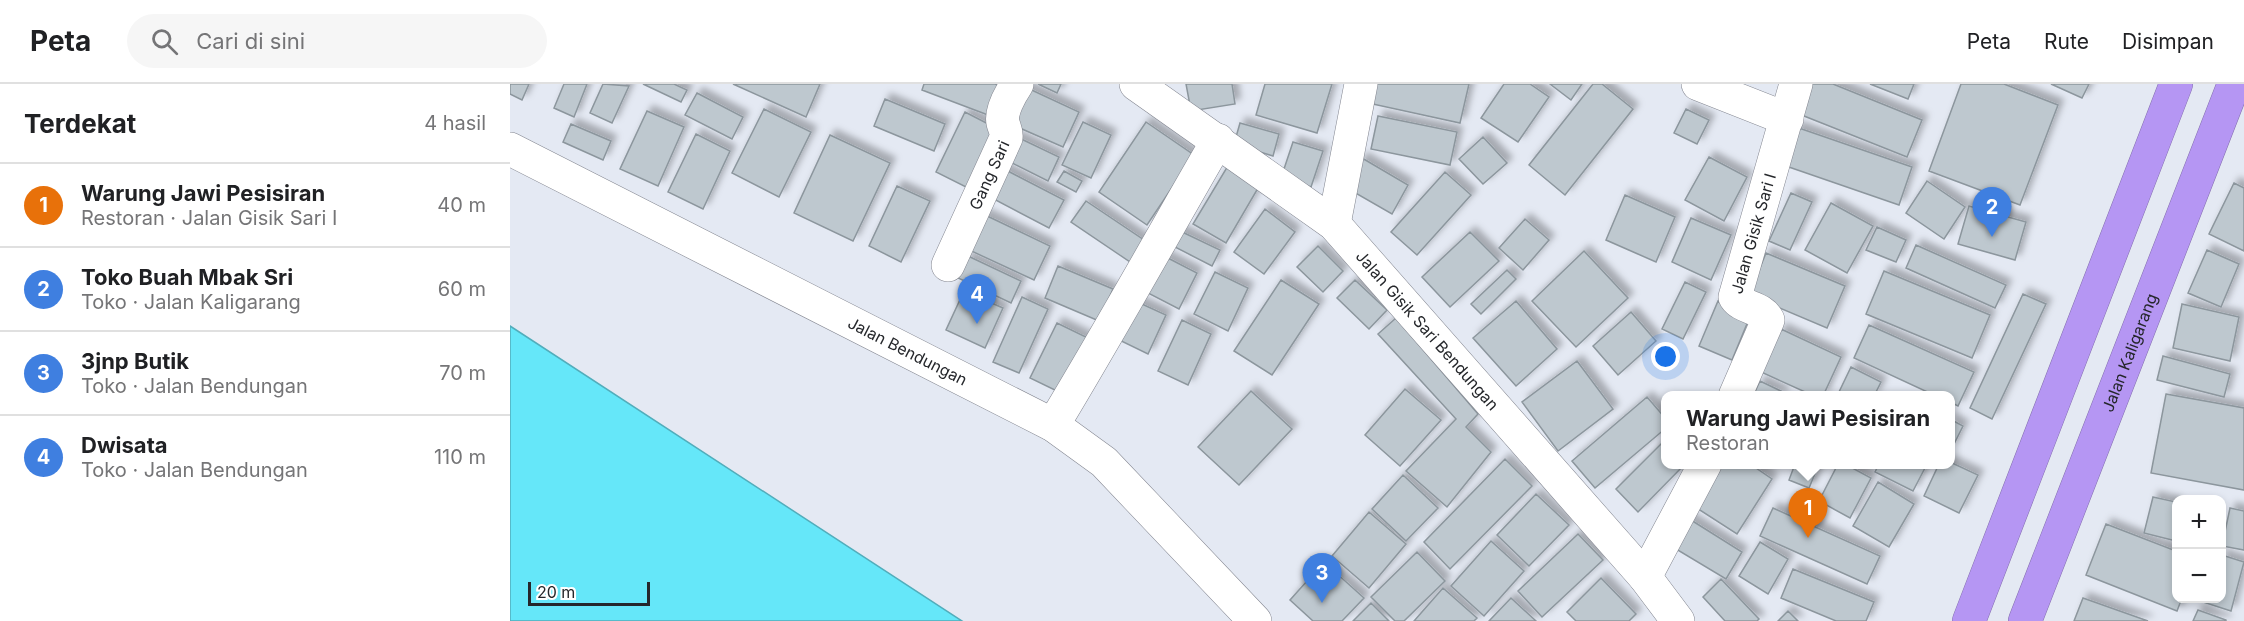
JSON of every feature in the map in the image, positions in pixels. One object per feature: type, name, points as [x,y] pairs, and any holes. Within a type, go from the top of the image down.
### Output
[{"type":"highway","points":[[1969,621],[2176,84]]},
{"type":"highway","name":"Jalan Kaligarang","points":[[2025,621],[2235,84]]},
{"type":"highway","points":[[2014,508],[2065,520]]},
{"type":"street","name":"Gang Sari","points":[[948,265],[1006,138],[1003,118],[1017,84]]},
{"type":"street","name":"Jalan Gisik Sari Bendungan","points":[[1136,84],[1334,224],[1645,577],[1678,621]]},
{"type":"street","points":[[1334,224],[1361,84]]},
{"type":"street","points":[[1698,84],[1787,119]]},
{"type":"street","name":"Jalan Gisik Sari I","points":[[1737,391],[1768,320],[1764,312],[1738,302],[1735,297],[1796,84]]},
{"type":"street","points":[[1053,424],[1218,140]]},
{"type":"street","name":"Jalan Bendungan","points":[[510,149],[1053,424],[1104,462],[1255,621]]},
{"type":"street","points":[[1645,577],[1704,469]]},
{"type":"water","points":[[510,326],[962,621],[510,621]]},
{"type":"building","points":[[510,84],[529,84],[522,100],[510,94]]},
{"type":"building","points":[[564,84],[587,84],[574,117],[554,108]]},
{"type":"building","points":[[603,84],[629,86],[612,123],[590,113]]},
{"type":"building","points":[[643,84],[674,84],[687,90],[681,102]]},
{"type":"building","points":[[733,84],[820,84],[806,117]]},
{"type":"building","points":[[924,84],[995,84],[1000,86],[988,115],[922,90]]},
{"type":"building","points":[[1038,84],[1061,84],[1057,93]]},
{"type":"building","points":[[1186,84],[1232,84],[1235,104],[1191,111]]},
{"type":"building","points":[[1265,84],[1332,84],[1317,133],[1256,115]]},
{"type":"building","points":[[1373,84],[1469,84],[1460,123],[1368,103]]},
{"type":"building","points":[[1504,84],[1530,84],[1549,97],[1518,142],[1481,118]]},
{"type":"building","points":[[1550,84],[1582,84],[1571,100]]},
{"type":"building","points":[[1593,84],[1602,84],[1633,109],[1565,195],[1529,165]]},
{"type":"building","points":[[1811,84],[1833,84],[1922,120],[1907,157],[1799,114]]},
{"type":"building","points":[[1870,84],[1914,84],[1908,99]]},
{"type":"building","points":[[1961,84],[2004,84],[2058,105],[2020,205],[1929,171]]},
{"type":"building","points":[[2051,84],[2089,84],[2082,98]]},
{"type":"building","points":[[1023,86],[1079,112],[1063,147],[1006,122]]},
{"type":"building","points":[[697,93],[743,117],[732,139],[685,115]]},
{"type":"building","points":[[885,99],[945,124],[934,151],[874,126]]},
{"type":"building","points":[[764,109],[811,132],[779,197],[732,173]]},
{"type":"building","points":[[1686,109],[1709,120],[1697,144],[1674,133]]},
{"type":"building","points":[[647,111],[684,127],[658,186],[620,169]]},
{"type":"building","points":[[965,112],[1002,131],[972,190],[936,172]]},
{"type":"building","points":[[1378,116],[1457,132],[1450,165],[1371,149]]},
{"type":"building","points":[[1083,122],[1111,135],[1091,178],[1062,165]]},
{"type":"building","points":[[1146,122],[1194,155],[1147,225],[1099,192]]},
{"type":"building","points":[[1240,123],[1279,134],[1273,156],[1234,144]]},
{"type":"building","points":[[571,124],[611,141],[603,160],[563,142]]},
{"type":"building","points":[[1796,127],[1912,167],[1899,205],[1783,165]]},
{"type":"building","points":[[696,134],[730,151],[703,209],[668,192]]},
{"type":"building","points":[[830,135],[890,163],[853,241],[794,213]]},
{"type":"building","points":[[1015,136],[1059,157],[1048,181],[1004,159]]},
{"type":"building","points":[[1483,137],[1507,163],[1483,184],[1459,159]]},
{"type":"building","points":[[1293,142],[1323,151],[1311,187],[1281,178]]},
{"type":"building","points":[[1709,157],[1747,177],[1724,221],[1685,200]]},
{"type":"building","points":[[1362,158],[1408,185],[1392,214],[1345,187]]},
{"type":"building","points":[[1229,164],[1261,183],[1226,243],[1193,224]]},
{"type":"building","points":[[1002,168],[1064,200],[1049,228],[988,196]]},
{"type":"building","points":[[1064,171],[1082,181],[1076,192],[1057,182]]},
{"type":"building","points":[[1445,172],[1471,195],[1417,255],[1391,232]]},
{"type":"building","points":[[1927,181],[1965,207],[1944,239],[1906,213]]},
{"type":"building","points":[[2234,183],[2244,188],[2244,251],[2209,234]]},
{"type":"building","points":[[897,186],[930,201],[901,262],[869,246]]},
{"type":"building","points":[[1791,193],[1812,202],[1790,250],[1769,241]]},
{"type":"building","points":[[1625,195],[1675,217],[1656,262],[1606,240]]},
{"type":"building","points":[[1086,201],[1150,244],[1136,266],[1071,222]]},
{"type":"building","points":[[1831,203],[1873,226],[1847,273],[1805,250]]},
{"type":"building","points":[[1969,206],[2026,222],[2015,260],[1958,244]]},
{"type":"building","points":[[1265,209],[1295,232],[1264,274],[1234,252]]},
{"type":"building","points":[[983,214],[1050,246],[1034,280],[967,249]]},
{"type":"building","points":[[1691,218],[1731,235],[1711,280],[1672,262]]},
{"type":"building","points":[[1525,219],[1549,240],[1523,270],[1499,248]]},
{"type":"building","points":[[1877,227],[1906,240],[1896,262],[1866,250]]},
{"type":"building","points":[[1178,230],[1220,250],[1212,266],[1171,245]]},
{"type":"building","points":[[1470,232],[1499,261],[1450,307],[1422,277]]},
{"type":"building","points":[[1916,245],[2006,285],[1995,308],[1906,268]]},
{"type":"building","points":[[1318,246],[1343,271],[1323,292],[1297,267]]},
{"type":"building","points":[[2207,250],[2239,264],[2221,307],[2188,293]]},
{"type":"building","points":[[1584,251],[1628,298],[1576,347],[1532,301]]},
{"type":"building","points":[[1766,253],[1845,286],[1827,328],[1749,295]]},
{"type":"building","points":[[968,256],[1021,281],[1011,303],[958,278]]},
{"type":"building","points":[[1164,256],[1197,273],[1179,309],[1146,292]]},
{"type":"building","points":[[1058,266],[1113,289],[1099,321],[1045,298]]},
{"type":"building","points":[[1507,270],[1516,279],[1481,314],[1471,304]]},
{"type":"building","points":[[1884,271],[1990,315],[1972,358],[1866,314]]},
{"type":"building","points":[[1215,272],[1248,288],[1228,331],[1194,314]]},
{"type":"building","points":[[1281,280],[1319,304],[1272,375],[1234,351]]},
{"type":"building","points":[[1355,280],[1387,310],[1369,329],[1337,298]]},
{"type":"building","points":[[1685,282],[1706,292],[1683,339],[1662,329]]},
{"type":"building","points":[[964,291],[1003,308],[985,348],[946,330]]},
{"type":"building","points":[[2023,294],[2046,304],[1992,419],[1970,408]]},
{"type":"building","points":[[1022,297],[1048,309],[1019,373],[993,362]]},
{"type":"building","points":[[1131,299],[1166,315],[1148,354],[1113,337]]},
{"type":"building","points":[[1516,301],[1557,349],[1516,386],[1473,338]]},
{"type":"building","points":[[1718,301],[1751,314],[1732,360],[1699,346]]},
{"type":"building","points":[[2182,304],[2239,317],[2230,361],[2173,348]]},
{"type":"building","points":[[1631,312],[1656,341],[1618,375],[1593,346]]},
{"type":"building","points":[[1396,318],[1478,414],[1466,427],[1491,452],[1447,507],[1406,471],[1456,419],[1378,334]]},
{"type":"building","points":[[1182,320],[1211,334],[1188,385],[1158,371]]},
{"type":"building","points":[[1057,323],[1088,338],[1061,393],[1030,378]]},
{"type":"building","points":[[1869,325],[1974,372],[1958,406],[1955,404],[1955,391],[1925,391],[1854,358]]},
{"type":"building","points":[[1781,329],[1841,357],[1825,391],[1803,391],[1761,372]]},
{"type":"building","points":[[2163,356],[2230,374],[2224,397],[2157,380]]},
{"type":"building","points":[[1577,361],[1613,409],[1558,451],[1522,402]]},
{"type":"building","points":[[1851,367],[1881,382],[1876,391],[1839,391]]},
{"type":"building","points":[[1760,381],[1781,391],[1755,391]]},
{"type":"building","points":[[1405,389],[1441,420],[1400,466],[1365,435]]},
{"type":"building","points":[[1251,391],[1292,429],[1239,485],[1198,447]]},
{"type":"building","points":[[2166,394],[2244,408],[2244,490],[2151,473]]},
{"type":"building","points":[[1647,397],[1661,413],[1661,432],[1595,488],[1572,461]]},
{"type":"building","points":[[1955,422],[1963,426],[1955,442]]},
{"type":"building","points":[[1661,444],[1661,469],[1680,469],[1638,512],[1616,489]]},
{"type":"building","points":[[1505,459],[1532,486],[1450,569],[1424,542]]},
{"type":"building","points":[[1955,464],[1978,475],[1959,513],[1924,496],[1937,469],[1955,469]]},
{"type":"building","points":[[1715,469],[1757,469],[1772,479],[1737,534],[1692,505]]},
{"type":"building","points":[[1793,469],[1817,469],[1809,488],[1789,480]]},
{"type":"building","points":[[1835,469],[1854,469],[1871,478],[1850,518],[1819,501]]},
{"type":"building","points":[[1876,469],[1924,469],[1913,491],[1875,472]]},
{"type":"building","points":[[1403,475],[1438,508],[1406,541],[1372,509]]},
{"type":"building","points":[[1878,482],[1914,504],[1889,547],[1853,526]]},
{"type":"building","points":[[1536,494],[1569,525],[1529,566],[1497,535]]},
{"type":"building","points":[[2153,497],[2172,501],[2172,540],[2144,533]]},
{"type":"building","points":[[1773,508],[1880,556],[1867,584],[1760,536]]},
{"type":"building","points":[[2230,508],[2244,511],[2244,550],[2226,547],[2226,527]]},
{"type":"building","points":[[1369,512],[1406,544],[1369,588],[1332,556]]},
{"type":"building","points":[[1683,515],[1742,552],[1726,579],[1666,543]]},
{"type":"building","points":[[2106,524],[2172,549],[2172,603],[2180,603],[2177,611],[2086,575]]},
{"type":"building","points":[[1578,534],[1603,560],[1542,617],[1518,591]]},
{"type":"building","points":[[1491,541],[1524,571],[1484,616],[1451,586]]},
{"type":"building","points":[[1760,542],[1788,559],[1768,594],[1739,576]]},
{"type":"building","points":[[1417,552],[1445,581],[1404,621],[1395,621],[1371,597]]},
{"type":"building","points":[[2226,556],[2244,562],[2231,611],[2206,603],[2226,603]]},
{"type":"building","points":[[1324,562],[1364,598],[1342,621],[1313,621],[1290,600]]},
{"type":"building","points":[[1793,569],[1874,602],[1866,621],[1836,621],[1781,598]]},
{"type":"building","points":[[1601,578],[1636,614],[1629,621],[1576,621],[1567,612]]},
{"type":"building","points":[[1721,579],[1759,619],[1757,621],[1725,621],[1703,597]]},
{"type":"building","points":[[1443,588],[1477,618],[1474,621],[1414,621]]},
{"type":"building","points":[[1511,598],[1536,621],[1489,621]]},
{"type":"building","points":[[2083,598],[2148,621],[2074,621]]},
{"type":"building","points":[[1371,603],[1389,621],[1353,621]]},
{"type":"building","points":[[2198,610],[2226,620],[2226,621],[2193,621]]},
{"type":"building","points":[[1788,611],[1798,621],[1778,621]]},
{"type":"place","name":"Toko Buah Mbak Sri","points":[[1992,237]]},
{"type":"place","name":"Dwisata","points":[[977,324]]},
{"type":"place","name":"Warung Jawi Pesisiran","points":[[1808,538]]},
{"type":"place","name":"3jnp Butik","points":[[1322,603]]}]
